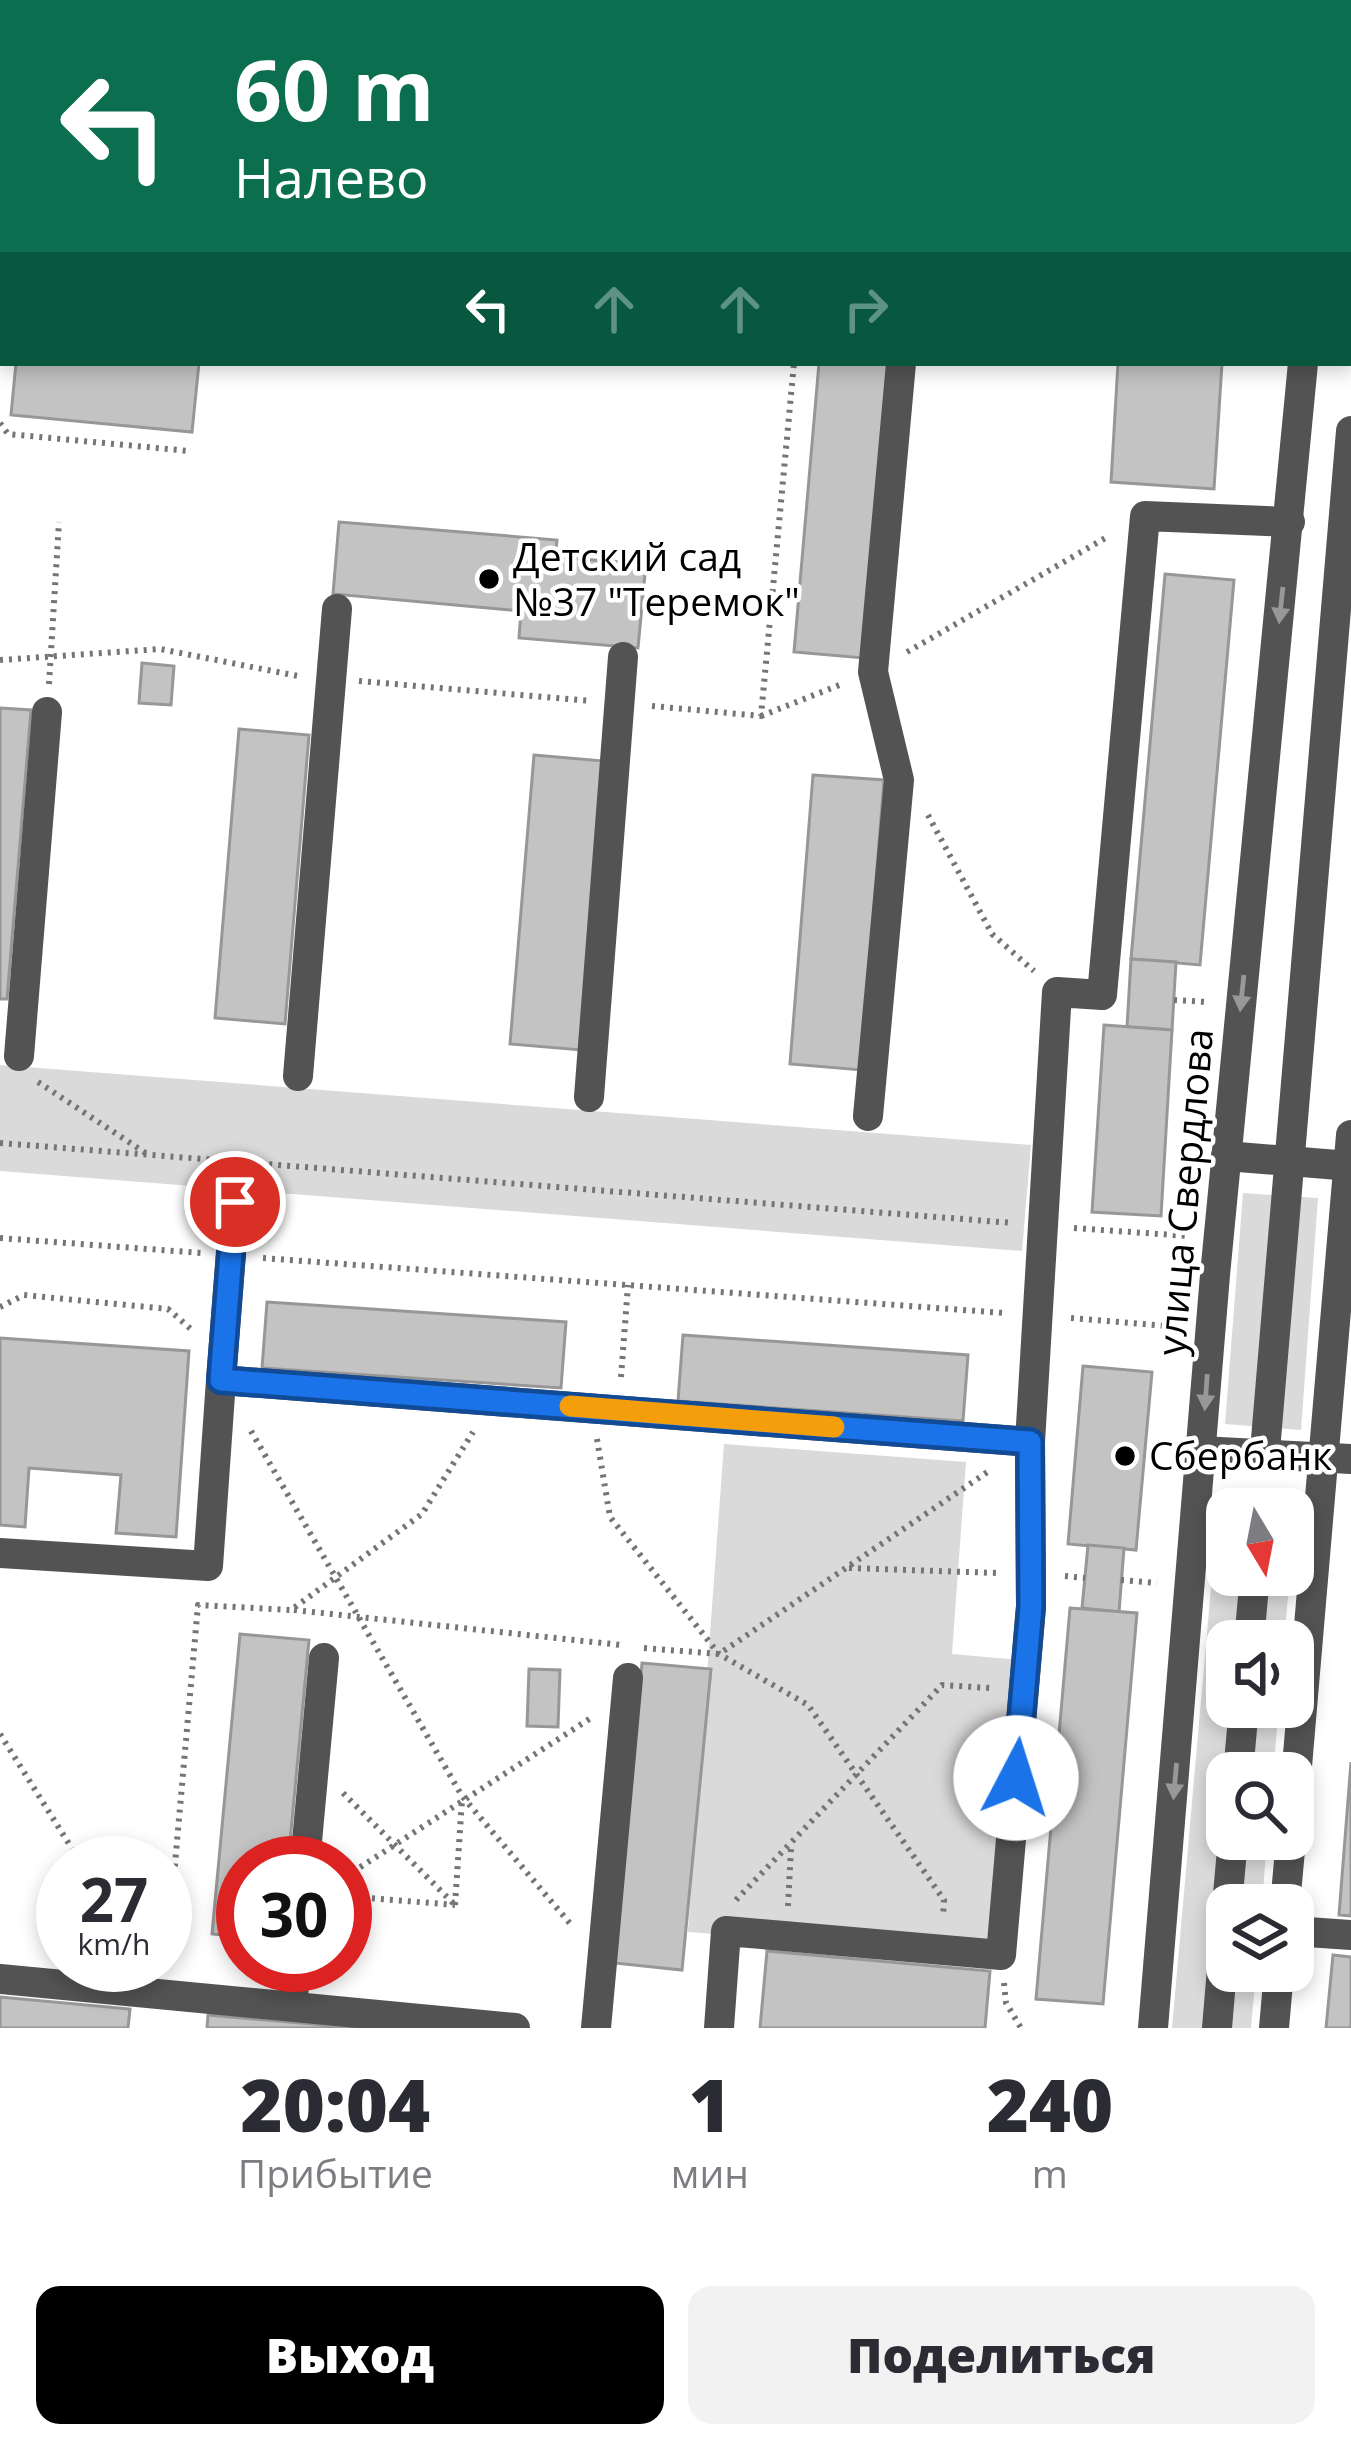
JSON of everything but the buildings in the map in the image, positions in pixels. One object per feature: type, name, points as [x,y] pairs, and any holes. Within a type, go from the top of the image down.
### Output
[{"type":"street","points":[[868,1117],[899,780],[873,672],[901,366]]},
{"type":"street","name":"улица Свердлова","points":[[1206,1488],[1201,1451],[1226,1156],[1303,366]]},
{"type":"street","points":[[1265,1451],[1351,431]]},
{"type":"street","points":[[719,2028],[726,1931],[1001,1955],[1031,1574],[1030,1442],[1058,992],[1102,995],[1145,516],[1290,522]]},
{"type":"street","points":[[298,1076],[337,609]]},
{"type":"street","points":[[589,1097],[622,657]]},
{"type":"street","points":[[28,1069],[47,712]]},
{"type":"street","points":[[1226,1156],[1350,1156],[1338,1458],[1314,1517]]},
{"type":"street","points":[[0,1552],[208,1566],[235,1202]]},
{"type":"street","points":[[221,1368],[491,1401],[1030,1442]]},
{"type":"street","points":[[1201,1451],[1338,1458]]},
{"type":"street","name":"улица Свердлова","points":[[1154,2028],[1206,1582]]},
{"type":"street","points":[[1296,1752],[1303,1596]]},
{"type":"street","points":[[307,1836],[324,1658]]},
{"type":"street","points":[[596,2028],[627,1687]]},
{"type":"street","points":[[1314,1932],[1351,1935]]},
{"type":"street","points":[[0,1979],[514,2028]]},
{"type":"street","points":[[292,2006],[293,1992]]},
{"type":"street","points":[[1217,2028],[1220,1992]]},
{"type":"street","points":[[1274,2028],[1277,1992]]},
{"type":"path","points":[[761,716],[794,366]]},
{"type":"path","points":[[0,423],[8,434],[189,451]]},
{"type":"path","points":[[0,660],[160,649],[279,674],[761,716],[873,672],[1145,516]]},
{"type":"path","points":[[47,712],[59,522]]},
{"type":"path","points":[[897,798],[920,801],[992,934],[1058,992]]},
{"type":"path","points":[[1174,1000],[1207,1002]]},
{"type":"path","points":[[28,1069],[148,1155]]},
{"type":"path","points":[[0,1143],[1188,1237]]},
{"type":"path","points":[[0,1238],[1181,1327]]},
{"type":"path","points":[[628,1285],[605,1409],[610,1517],[718,1654],[808,1705],[944,1900],[942,1951]]},
{"type":"path","points":[[0,1307],[24,1295],[168,1309],[221,1368],[462,1796],[602,1962]]},
{"type":"path","points":[[291,1610],[422,1514],[491,1401]]},
{"type":"path","points":[[164,1995],[198,1605],[291,1610],[718,1654],[1030,1442]]},
{"type":"path","points":[[847,1568],[1085,1578]]},
{"type":"path","points":[[1121,1580],[1161,1583]]},
{"type":"path","points":[[725,1911],[860,1775],[941,1684],[1024,1690]]},
{"type":"path","points":[[372,1858],[627,1687]]},
{"type":"path","points":[[0,1734],[64,1836]]},
{"type":"path","points":[[314,1764],[455,1905]]},
{"type":"path","points":[[455,1905],[462,1796]]},
{"type":"path","points":[[786,1936],[792,1844]]},
{"type":"path","points":[[372,1898],[455,1905]]},
{"type":"path","points":[[1001,1955],[1006,2003],[1021,2028]]},
{"type":"shaded area","points":[[0,1065],[1031,1145],[1022,1251],[0,1171]]},
{"type":"shaded area","points":[[1243,1193],[1318,1198],[1301,1430],[1225,1424]]},
{"type":"shaded area","points":[[724,1444],[966,1462],[952,1654],[1022,1660],[1000,1955],[688,1932]]},
{"type":"shaded area","points":[[1210,1596],[1288,1596],[1286,1620],[1208,1620]]},
{"type":"shaded area","points":[[1206,1644],[1206,1728],[1277,1728],[1275,1752],[1206,1752],[1206,1860],[1265,1860],[1264,1884],[1206,1884],[1206,1992],[1254,1992],[1251,2028],[1172,2028]]},
{"type":"slow traffic","points":[[570,1406],[834,1427]]},
{"type":"place","name":"Детский сад №37 \"Теремок\"","points":[[489,579]]},
{"type":"place","name":"Сбербанк","points":[[1125,1456]]},
{"type":"route","points":[[235,1202],[221,1380],[1030,1442],[1031,1606],[1016,1778]]}]
